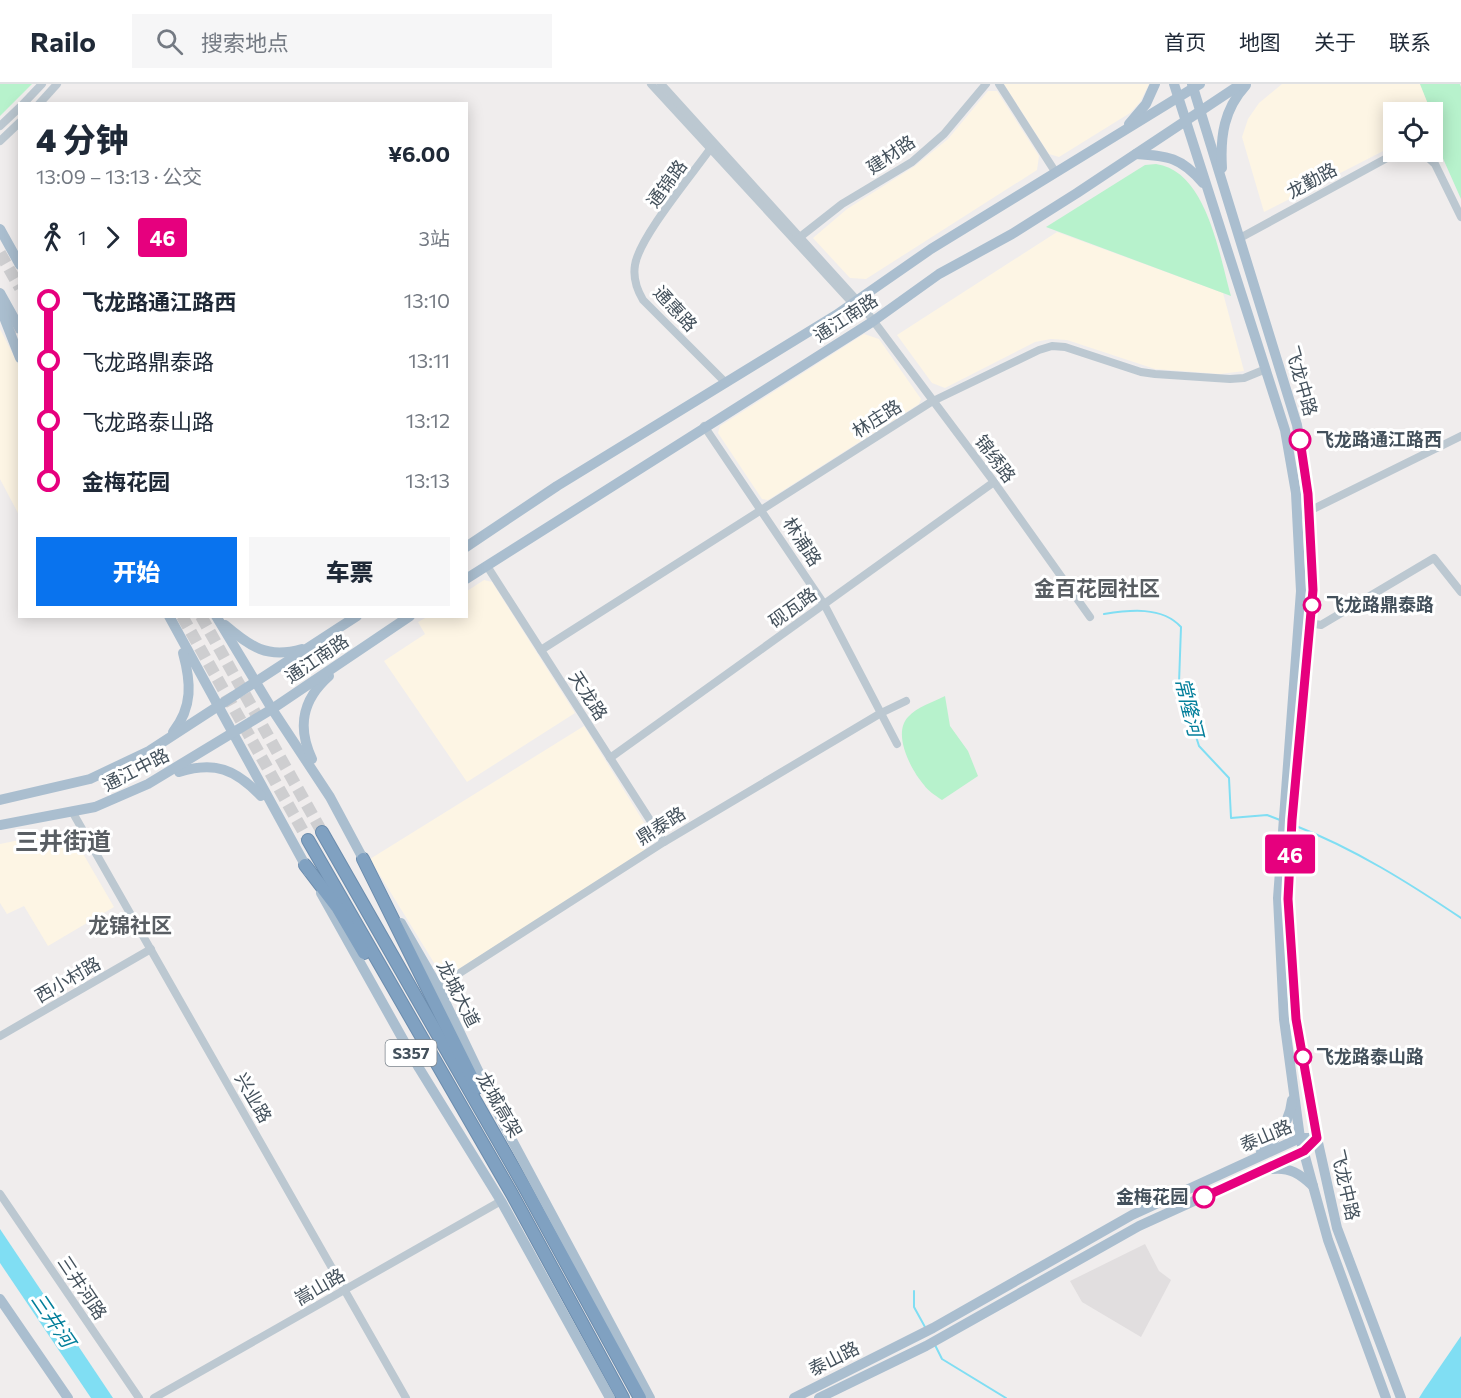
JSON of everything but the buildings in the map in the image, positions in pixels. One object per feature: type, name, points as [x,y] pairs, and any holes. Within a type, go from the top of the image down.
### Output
[{"type":"highway","name":"龙城高架","points":[[322,832],[524,1186],[640,1398]]},
{"type":"highway","name":"龙城高架","points":[[308,840],[506,1198],[623,1398]]},
{"type":"highway","points":[[363,859],[524,1186]]},
{"type":"highway","points":[[305,865],[337,907],[506,1198]]},
{"type":"main road","points":[[1124,130],[1146,104],[1155,84]]},
{"type":"main road","name":"飞龙中路","points":[[1174,84],[1286,430],[1296,494],[1301,591],[1280,931],[1284,1019],[1300,1137],[1313,1186],[1328,1240],[1386,1398]]},
{"type":"main road","name":"通江南路","points":[[468,578],[704,426],[872,322],[939,274],[1012,234],[1185,123],[1241,84]]},
{"type":"main road","points":[[1222,177],[1224,124],[1230,106],[1247,84]]},
{"type":"main road","name":"通江南路","points":[[468,546],[557,486],[855,302],[931,249],[1056,174],[1195,85]]},
{"type":"main road","name":"飞龙中路","points":[[1195,85],[1198,112],[1222,177],[1297,425],[1309,511],[1313,590],[1287,823],[1288,899],[1296,1019],[1317,1138],[1337,1228],[1401,1398]]},
{"type":"main road","points":[[1135,154],[1170,156],[1192,169],[1209,189]]},
{"type":"main road","points":[[0,229],[18,261]]},
{"type":"main road","points":[[0,293],[18,324]]},
{"type":"main road","points":[[0,307],[18,353]]},
{"type":"main road","points":[[170,618],[180,641],[218,705],[231,733],[305,865]]},
{"type":"main road","points":[[217,618],[255,647],[282,654],[304,648],[331,633]]},
{"type":"main road","name":"龙城大道","points":[[217,618],[256,684],[330,797],[363,859],[438,987],[505,1127],[650,1398]]},
{"type":"main road","name":"通江南路","points":[[218,705],[256,684],[354,618]]},
{"type":"main road","name":"通江南路","points":[[272,708],[407,618]]},
{"type":"main road","points":[[160,744],[182,720],[190,694],[191,682],[180,641]]},
{"type":"main road","points":[[330,797],[304,742],[302,725],[314,694],[352,655]]},
{"type":"main road","name":"通江中路","points":[[0,800],[90,779],[160,744],[218,705]]},
{"type":"main road","name":"通江中路","points":[[0,825],[73,813],[112,802],[148,784],[272,708]]},
{"type":"main road","points":[[148,784],[194,767],[208,766],[242,777],[272,807]]},
{"type":"main road","points":[[1252,1160],[1282,1130],[1291,1111],[1293,1085]]},
{"type":"main road","name":"泰山路","points":[[819,1398],[926,1346],[936,1333],[1132,1215],[1300,1137],[1317,1138]]},
{"type":"main road","name":"泰山路","points":[[794,1398],[921,1334],[936,1333],[1139,1226],[1304,1151],[1317,1138]]},
{"type":"main road","points":[[1263,1170],[1285,1168],[1299,1174],[1313,1186]]},
{"type":"main road","points":[[506,1198],[610,1398]]},
{"type":"main road","points":[[0,1299],[68,1398]]},
{"type":"main road","points":[[0,1309],[60,1398]]},
{"type":"street","points":[[25,102],[42,84]]},
{"type":"street","points":[[41,102],[57,84]]},
{"type":"street","name":"锦绣路","points":[[651,84],[713,145],[800,237],[872,322],[994,482],[1090,617]]},
{"type":"street","name":"锦绣路","points":[[662,84],[713,145],[855,302]]},
{"type":"street","name":"建材路","points":[[800,237],[842,204],[912,162],[944,134],[987,84]]},
{"type":"street","points":[[999,84],[1056,174]]},
{"type":"street","points":[[0,126],[18,109]]},
{"type":"street","points":[[0,141],[18,124]]},
{"type":"street","name":"通锦路","points":[[643,242],[713,145]]},
{"type":"street","name":"龙勤路","points":[[1240,238],[1383,160]]},
{"type":"street","points":[[1433,162],[1461,217]]},
{"type":"street","name":"通惠路","points":[[643,242],[634,265],[636,288],[643,300],[726,383]]},
{"type":"street","name":"林庄路","points":[[541,650],[932,402],[1052,346],[1065,347],[1141,372],[1155,374],[1230,379],[1245,378],[1266,369]]},
{"type":"street","name":"林浦路","points":[[704,426],[824,604],[897,744]]},
{"type":"street","points":[[1297,517],[1461,436]]},
{"type":"street","name":"砚瓦路","points":[[610,758],[994,482]]},
{"type":"street","points":[[1310,623],[1321,625],[1434,558],[1461,592]]},
{"type":"street","name":"天龙路","points":[[487,566],[664,842]]},
{"type":"street","name":"鼎泰路","points":[[438,987],[664,842],[881,713],[906,701]]},
{"type":"street","name":"兴业路","points":[[73,813],[406,1398]]},
{"type":"street","name":"西小村路","points":[[0,1036],[151,949]]},
{"type":"street","name":"三井河路","points":[[0,1194],[139,1398]]},
{"type":"street","name":"嵩山路","points":[[154,1398],[506,1198]]},
{"type":"shaded area","points":[[1004,84],[1149,84],[1140,102],[1130,113],[1059,157],[1049,154]]},
{"type":"shaded area","points":[[1282,84],[1420,84],[1428,102],[1383,102],[1383,151],[1264,212],[1242,137],[1248,119],[1259,103]]},
{"type":"shaded area","points":[[988,91],[997,91],[1039,156],[1037,170],[866,279],[850,278],[813,238],[847,209],[915,166],[948,139]]},
{"type":"shaded area","points":[[1057,232],[1223,293],[1244,371],[1220,374],[1155,369],[1067,340],[1051,339],[1035,342],[945,388],[932,383],[897,335]]},
{"type":"shaded area","points":[[0,329],[18,364],[18,513],[0,479]]},
{"type":"shaded area","points":[[864,334],[879,339],[921,399],[919,404],[768,500],[762,499],[718,433],[720,426]]},
{"type":"shaded area","points":[[484,580],[492,582],[575,713],[467,782],[384,661],[425,634],[418,622],[425,618],[468,618],[468,590]]},
{"type":"shaded area","points":[[584,726],[648,829],[649,840],[644,852],[446,977],[441,974],[370,859]]},
{"type":"shaded area","points":[[59,832],[74,838],[114,907],[48,946],[24,906],[7,914],[0,903],[0,844]]},
{"type":"shaded area","points":[[1145,1244],[1159,1271],[1171,1280],[1141,1337],[1082,1302],[1070,1281]]},
{"type":"green space","points":[[0,84],[32,84],[0,116]]},
{"type":"green space","points":[[1420,84],[1460,84],[1461,199],[1443,158],[1443,102],[1427,102]]},
{"type":"green space","points":[[1156,164],[1173,170],[1188,182],[1199,198],[1215,238],[1231,296],[1046,227],[1145,165]]},
{"type":"green space","points":[[945,696],[950,726],[968,751],[978,776],[942,800],[928,789],[914,770],[905,752],[902,733],[904,724],[912,713]]},
{"type":"water","name":"三井河","points":[[0,1229],[113,1398],[91,1398],[0,1263]]},
{"type":"water","points":[[1461,1336],[1461,1398],[1419,1398],[1424,1390]]},
{"type":"waterway","name":"常隆河","points":[[1104,614],[1145,611],[1164,616],[1181,627],[1179,683],[1199,746],[1229,778],[1231,818],[1267,815],[1280,820]]},
{"type":"waterway","name":"常隆河","points":[[1296,826],[1339,845],[1381,868],[1461,918]]},
{"type":"waterway","name":"常隆河","points":[[914,1291],[914,1307],[925,1327]]},
{"type":"waterway","name":"常隆河","points":[[935,1345],[942,1359],[1006,1398]]},
{"type":"tunnel","points":[[0,253],[18,284]]},
{"type":"tunnel","points":[[10,323],[18,337]]},
{"type":"tunnel","points":[[183,618],[308,840]]},
{"type":"tunnel","points":[[202,618],[322,832]]},
{"type":"bus line","name":"46","points":[[1204,1197],[1304,1151],[1317,1138],[1296,1019],[1288,899],[1292,820],[1313,590],[1308,494],[1300,440]]},
{"type":"place","name":"飞龙路通江路西","points":[[1300,440]]},
{"type":"place","name":"飞龙路鼎泰路","points":[[1312,605]]},
{"type":"place","name":"飞龙路泰山路","points":[[1303,1057]]},
{"type":"place","name":"金梅花园","points":[[1204,1197]]},
{"type":"district","name":"金百花园社区","points":[[1097,589]]},
{"type":"district","name":"三井街道","points":[[63,842]]},
{"type":"district","name":"龙锦社区","points":[[130,926]]}]
